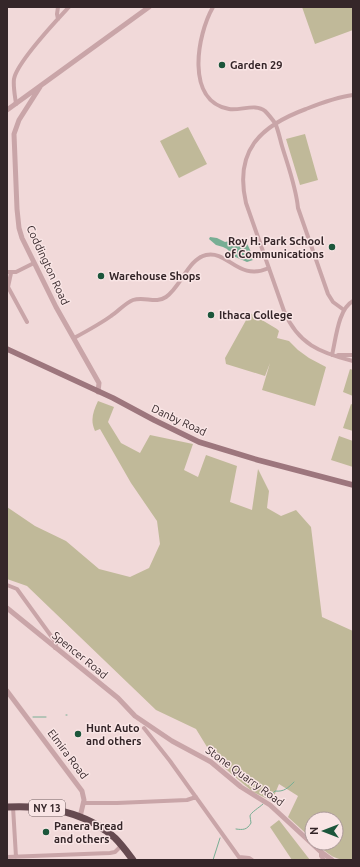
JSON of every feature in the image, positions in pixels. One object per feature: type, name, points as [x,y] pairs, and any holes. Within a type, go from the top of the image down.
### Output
[{"type":"highway","name":"NY 13","points":[[10,807],[32,806],[49,808],[80,817],[101,828],[122,845],[133,860]]},
{"type":"main road","name":"Danby Road","points":[[7,349],[113,398],[199,442],[258,460],[353,485]]},
{"type":"street","points":[[58,7],[58,19]]},
{"type":"street","points":[[16,104],[14,84],[18,69],[69,7]]},
{"type":"street","name":"Coddington Road","points":[[98,392],[99,383],[56,307],[22,238],[18,221],[14,134],[19,120],[40,87],[149,7]]},
{"type":"street","points":[[213,7],[206,20],[199,58],[199,76],[202,87],[207,95],[217,105],[237,110],[254,108],[264,110],[275,123],[296,195],[298,208],[328,294],[333,302],[344,310]]},
{"type":"street","points":[[7,110],[40,87]]},
{"type":"street","points":[[353,95],[318,104],[275,123],[260,135],[251,150],[245,164],[243,178],[243,193],[246,203],[284,311],[295,331],[308,344],[332,355],[353,361]]},
{"type":"street","points":[[74,338],[112,316],[134,300],[157,300],[165,298],[173,291],[194,262],[204,256],[216,256],[239,269],[246,271],[260,271],[269,268]]},
{"type":"street","points":[[27,322],[8,287],[9,272],[16,272],[34,263]]},
{"type":"street","points":[[332,355],[339,321],[346,306],[353,301]]},
{"type":"street","points":[[332,355],[353,355]]},
{"type":"street","points":[[7,586],[17,589],[54,640],[56,648]]},
{"type":"street","name":"Spencer Road","points":[[7,608],[118,698],[139,719]]},
{"type":"street","name":"Elmira Road","points":[[7,691],[77,783],[83,794],[84,803]]},
{"type":"street","name":"Stone Quarry Road","points":[[139,719],[172,741],[211,762],[241,787],[270,805],[321,852],[332,860]]},
{"type":"street","points":[[144,728],[170,761],[240,859],[249,858],[252,860]]},
{"type":"street","points":[[80,817],[84,803],[187,800],[196,797]]},
{"type":"street","points":[[10,807],[16,856]]},
{"type":"street","points":[[7,857],[110,853],[115,852],[122,845]]},
{"type":"street","points":[[321,852],[321,856],[324,860]]},
{"type":"shaded area","points":[[302,7],[353,7],[353,30],[315,44]]},
{"type":"shaded area","points":[[188,127],[207,164],[179,178],[160,141]]},
{"type":"shaded area","points":[[305,134],[318,180],[300,185],[286,139]]},
{"type":"shaded area","points":[[210,237],[217,238],[225,242],[238,239],[244,240],[251,252],[247,256],[253,260],[247,262],[233,256],[227,249],[216,245],[209,239]]},
{"type":"shaded area","points":[[250,313],[277,329],[279,331],[277,338],[289,341],[309,358],[326,367],[315,406],[262,390],[270,363],[265,376],[226,364],[225,358]]},
{"type":"shaded area","points":[[350,369],[353,370],[353,396],[343,392]]},
{"type":"shaded area","points":[[98,401],[114,407],[108,422],[121,443],[140,453],[150,435],[193,444],[184,470],[198,477],[206,455],[237,466],[230,502],[252,510],[258,469],[269,491],[267,508],[281,516],[296,510],[311,527],[322,617],[353,631],[353,860],[336,858],[325,851],[344,851],[344,811],[304,811],[304,832],[288,817],[298,796],[279,784],[272,801],[253,792],[215,760],[196,729],[156,710],[27,586],[7,579],[7,507],[35,526],[66,541],[99,569],[130,577],[149,568],[160,544],[157,521],[131,483],[100,429],[95,431],[93,416]]},
{"type":"shaded area","points":[[351,404],[353,405],[353,431],[343,428]]},
{"type":"shaded area","points":[[339,436],[353,441],[353,467],[331,460]]},
{"type":"shaded area","points":[[279,820],[310,860],[292,860],[270,827]]},
{"type":"waterway","points":[[33,717],[46,717]]},
{"type":"waterway","points":[[270,796],[275,791],[286,789],[294,782]]},
{"type":"waterway","points":[[236,829],[248,827],[251,823],[250,815],[263,804]]},
{"type":"waterway","points":[[213,860],[220,838]]},
{"type":"place","name":"Garden 29","points":[[222,65]]},
{"type":"place","name":"Roy H. Park School of Communications","points":[[332,247]]},
{"type":"place","name":"Warehouse Shops","points":[[101,276]]},
{"type":"place","name":"Ithaca College","points":[[211,315]]},
{"type":"place","name":"Hunt Auto and others","points":[[78,734]]},
{"type":"place","name":"Panera Bread and others","points":[[46,832]]}]
